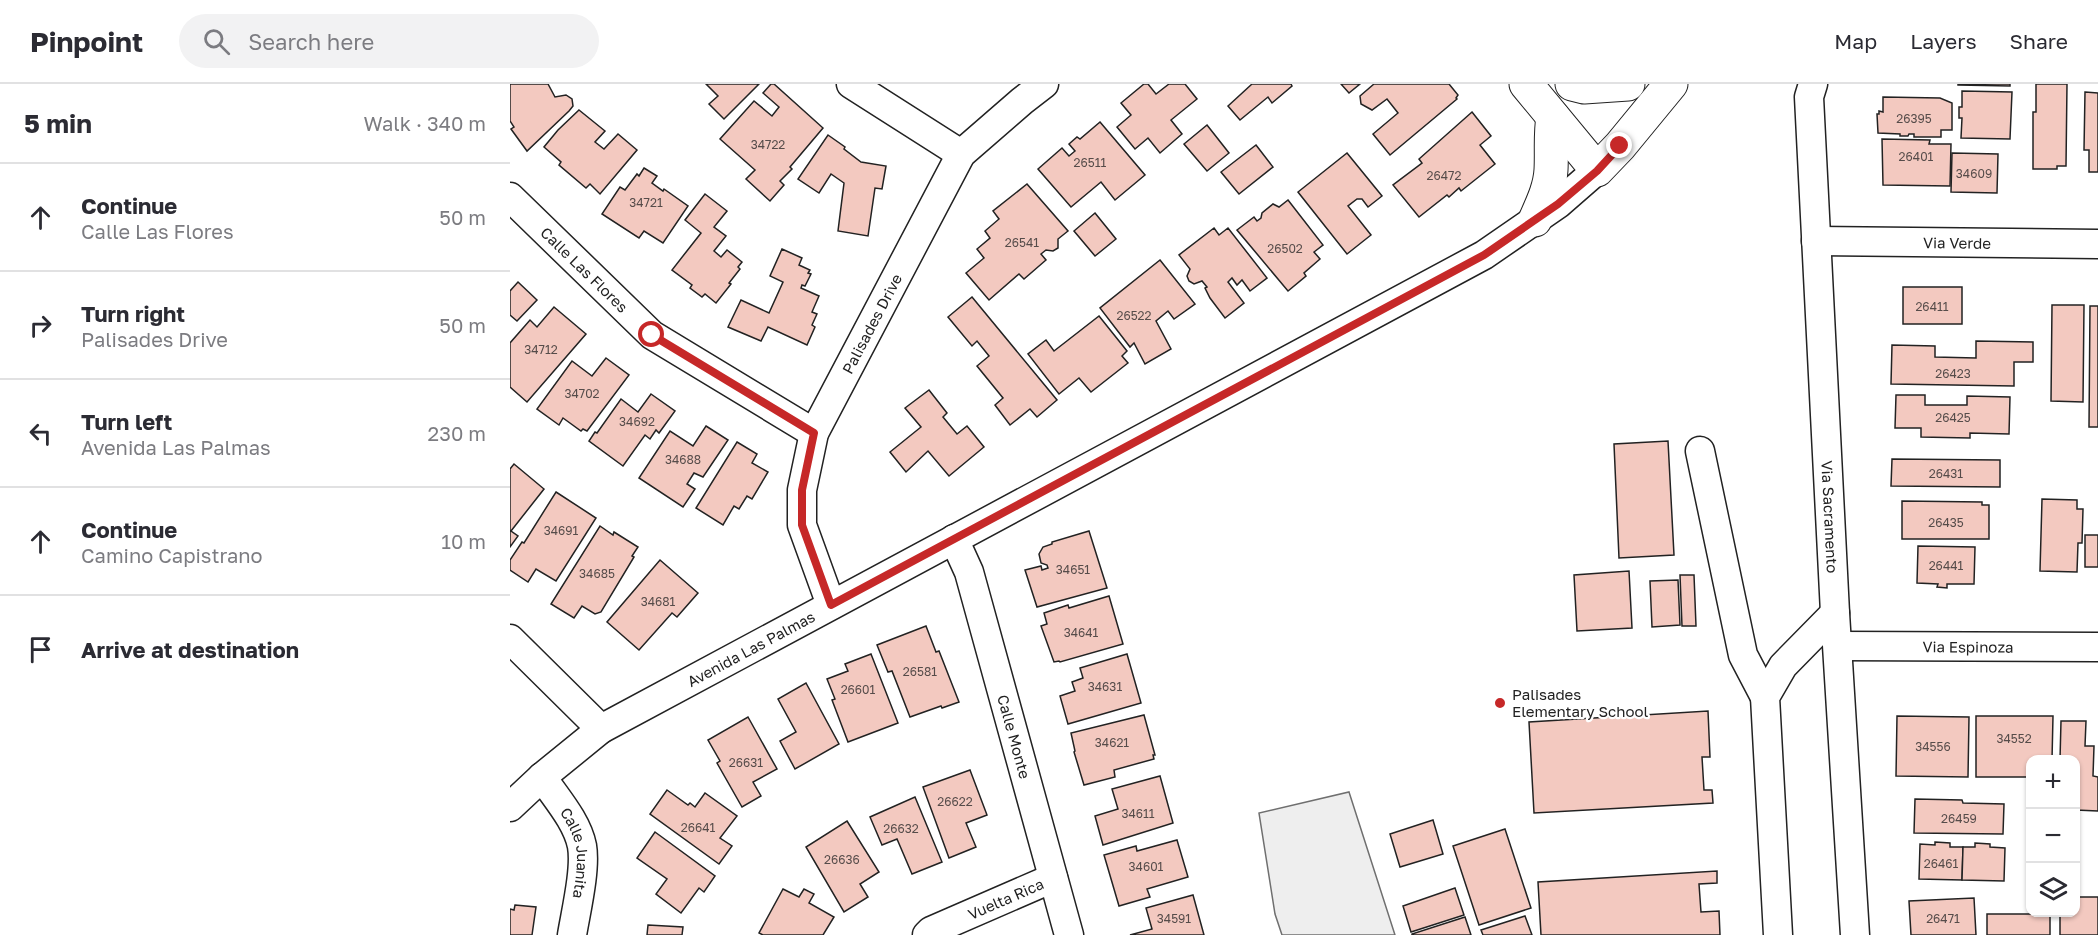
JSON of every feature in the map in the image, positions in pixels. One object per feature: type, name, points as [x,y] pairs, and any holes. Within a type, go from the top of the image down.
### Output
[{"type":"main road","points":[[1526,84],[1597,171],[1671,84]]},
{"type":"main road","points":[[1572,84],[1584,87],[1628,84]]},
{"type":"main road","points":[[1535,220],[1546,197],[1551,172],[1553,117]]},
{"type":"street","points":[[850,84],[961,154]]},
{"type":"street","name":"Palisades Drive","points":[[831,605],[802,525],[802,490],[814,433],[961,154],[1044,84]]},
{"type":"street","name":"Via Sacramento","points":[[1805,88],[1816,241],[1835,613],[1855,935]]},
{"type":"street","name":"Avenida Las Palmas","points":[[510,807],[542,777],[601,729],[1484,255],[1558,204],[1597,171]]},
{"type":"street","name":"Calle Las Flores","points":[[510,197],[652,335],[814,433]]},
{"type":"street","name":"Via Verde","points":[[1816,241],[2098,244]]},
{"type":"street","points":[[1700,451],[1743,655],[1765,697],[1778,935]]},
{"type":"street","name":"Calle Monte","points":[[954,539],[969,572],[1069,935]]},
{"type":"street","points":[[1765,697],[1784,666],[1835,613]]},
{"type":"street","points":[[510,639],[601,729]]},
{"type":"street","name":"Via Espinoza","points":[[1838,646],[2098,647]]},
{"type":"street","name":"Calle Juanita","points":[[542,777],[574,825],[582,846],[582,864],[572,935]]},
{"type":"street","name":"Vuelta Rica","points":[[927,935],[931,931],[1053,878]]},
{"type":"shaded area","points":[[1349,792],[1395,935],[1282,935],[1275,914],[1259,813]]},
{"type":"building","points":[[510,84],[548,84],[555,97],[566,95],[572,99],[573,106],[569,111],[527,151],[511,129],[514,127],[510,121]]},
{"type":"building","points":[[706,84],[759,84],[724,119],[709,104],[718,96]]},
{"type":"building","points":[[771,84],[774,84],[823,128],[790,167],[792,169],[780,181],[784,185],[770,201],[746,179],[755,170],[720,139],[754,101],[772,116],[779,107],[763,93]]},
{"type":"building","points":[[1144,84],[1148,84],[1156,94],[1169,84],[1185,84],[1197,99],[1171,120],[1182,134],[1160,153],[1148,138],[1135,149],[1117,127],[1131,115],[1121,103]]},
{"type":"building","points":[[1252,84],[1291,84],[1292,86],[1272,103],[1268,97],[1240,120],[1228,106]]},
{"type":"building","points":[[1341,84],[1360,84],[1349,93]]},
{"type":"building","points":[[1374,84],[1449,84],[1458,95],[1457,99],[1390,155],[1373,134],[1398,113],[1387,99],[1372,110],[1361,104],[1360,96]]},
{"type":"building","points":[[2010,84],[2010,86],[1958,85]]},
{"type":"building","points":[[2036,84],[2067,84],[2066,166],[2057,166],[2057,169],[2033,169],[2033,112],[2036,112]]},
{"type":"building","points":[[1962,91],[2012,92],[2010,139],[1961,138],[1962,118],[1959,118],[1959,107],[1962,107]]},
{"type":"building","points":[[2085,92],[2098,93],[2098,172],[2089,172],[2089,150],[2084,150]]},
{"type":"building","points":[[1883,97],[1940,98],[1952,103],[1952,130],[1941,130],[1941,137],[1878,133],[1877,114],[1879,111],[1883,112]]},
{"type":"building","points":[[579,110],[605,131],[595,142],[604,149],[618,134],[637,150],[600,194],[590,184],[586,188],[559,165],[561,162],[544,147]]},
{"type":"building","points":[[1472,112],[1491,136],[1480,145],[1495,164],[1461,191],[1459,188],[1449,197],[1447,195],[1419,217],[1393,185],[1422,163],[1419,159]]},
{"type":"building","points":[[1100,122],[1145,175],[1115,200],[1101,182],[1071,207],[1038,169],[1062,148],[1069,156],[1075,151],[1069,144],[1077,137],[1080,139]]},
{"type":"building","points":[[1207,125],[1229,153],[1207,171],[1184,144]]},
{"type":"building","points":[[828,135],[861,162],[886,166],[882,189],[875,188],[868,236],[838,231],[844,183],[831,174],[819,193],[798,179]]},
{"type":"building","points":[[1882,139],[1930,140],[1929,144],[1951,144],[1950,186],[1883,185]]},
{"type":"building","points":[[1256,145],[1273,167],[1239,194],[1221,172]]},
{"type":"building","points":[[1347,153],[1382,196],[1368,207],[1362,199],[1357,199],[1348,206],[1371,235],[1347,254],[1298,192]]},
{"type":"building","points":[[1952,153],[1998,154],[1997,193],[1951,192]]},
{"type":"building","points":[[644,168],[657,176],[652,183],[688,206],[663,243],[644,231],[639,238],[602,214],[620,187],[625,190]]},
{"type":"building","points":[[1027,184],[1068,231],[1058,239],[1058,248],[1053,251],[1046,250],[1041,254],[1046,260],[1024,279],[1019,274],[989,300],[966,273],[984,258],[977,249],[990,238],[985,231],[999,219],[993,211]]},
{"type":"building","points":[[705,194],[727,211],[714,227],[726,236],[714,251],[721,257],[727,250],[742,262],[738,267],[740,269],[729,283],[731,284],[716,303],[705,294],[702,297],[690,288],[692,285],[672,270],[701,233],[685,220]]},
{"type":"building","points":[[1288,200],[1323,245],[1314,252],[1320,259],[1304,273],[1306,276],[1288,291],[1237,230],[1254,217],[1257,221],[1261,218],[1262,213],[1273,204],[1279,207]]},
{"type":"building","points":[[1095,213],[1116,239],[1095,256],[1074,231]]},
{"type":"building","points":[[1214,228],[1219,235],[1228,228],[1267,278],[1250,291],[1242,280],[1237,285],[1232,278],[1228,282],[1244,303],[1225,318],[1210,298],[1205,288],[1207,287],[1202,281],[1194,284],[1189,281],[1187,276],[1190,269],[1179,255]]},
{"type":"building","points":[[782,249],[802,258],[799,265],[810,270],[808,273],[811,274],[805,286],[802,285],[801,288],[819,296],[812,312],[817,314],[812,325],[815,327],[807,345],[768,327],[761,341],[728,327],[741,300],[769,313],[783,282],[770,276]]},
{"type":"building","points":[[1160,260],[1195,304],[1174,319],[1168,311],[1156,321],[1171,349],[1145,364],[1134,343],[1130,347],[1100,308]]},
{"type":"building","points":[[518,282],[537,300],[517,321],[510,315],[510,291]]},
{"type":"building","points":[[1903,287],[1962,287],[1962,324],[1903,324]]},
{"type":"building","points":[[972,297],[1057,400],[1037,417],[1030,409],[1010,425],[995,405],[1003,398],[977,366],[989,356],[977,341],[972,346],[948,317]]},
{"type":"building","points":[[2052,305],[2084,305],[2083,402],[2051,401]]},
{"type":"building","points":[[2090,306],[2098,306],[2098,427],[2089,427]]},
{"type":"building","points":[[554,307],[586,334],[527,402],[510,387],[510,343],[530,320],[537,327]]},
{"type":"building","points":[[1099,316],[1127,351],[1122,356],[1128,363],[1091,392],[1079,378],[1059,394],[1028,354],[1046,340],[1054,351]]},
{"type":"building","points":[[1976,341],[2033,342],[2033,362],[2014,362],[2014,386],[1891,384],[1892,345],[1935,346],[1935,357],[1976,358]]},
{"type":"building","points":[[606,358],[629,375],[587,431],[583,429],[581,431],[563,418],[559,425],[537,409],[572,361],[592,376]]},
{"type":"building","points":[[929,390],[947,413],[943,417],[957,434],[967,426],[984,447],[949,476],[928,451],[906,472],[890,452],[921,427],[905,408]]},
{"type":"building","points":[[651,394],[675,411],[659,433],[656,430],[650,439],[645,435],[623,466],[589,441],[621,399],[638,412]]},
{"type":"building","points":[[1896,395],[1925,395],[1925,405],[1967,405],[1967,396],[2010,397],[2009,434],[1970,433],[1970,438],[1921,437],[1921,428],[1895,428]]},
{"type":"building","points":[[706,426],[728,440],[703,477],[694,473],[687,484],[695,489],[683,507],[639,478],[670,431],[693,446]]},
{"type":"building","points":[[1668,441],[1674,555],[1619,558],[1614,444]]},
{"type":"building","points":[[737,442],[757,454],[752,463],[768,472],[752,499],[747,496],[739,509],[734,506],[723,525],[696,508]]},
{"type":"building","points":[[1892,459],[2000,460],[2000,487],[1891,486]]},
{"type":"building","points":[[514,464],[544,489],[511,531],[518,536],[510,547],[510,469]]},
{"type":"building","points":[[556,492],[596,518],[556,581],[536,569],[528,582],[510,570],[510,560],[522,542],[524,543]]},
{"type":"building","points":[[2042,499],[2077,500],[2077,509],[2083,509],[2082,543],[2078,543],[2077,572],[2040,571]]},
{"type":"building","points":[[1902,501],[1982,502],[1982,505],[1989,505],[1989,539],[1902,539]]},
{"type":"building","points":[[600,526],[638,547],[601,612],[595,614],[582,606],[574,618],[551,604]]},
{"type":"building","points":[[1089,531],[1107,588],[1037,607],[1025,570],[1041,566],[1042,570],[1048,568],[1047,565],[1041,563],[1039,554],[1043,547]]},
{"type":"building","points":[[2085,535],[2098,535],[2098,567],[2085,567]]},
{"type":"building","points":[[1918,546],[1975,547],[1974,584],[1947,584],[1947,588],[1937,587],[1938,584],[1917,583]]},
{"type":"building","points":[[660,560],[698,593],[677,617],[672,613],[639,650],[607,622]]},
{"type":"building","points":[[1629,571],[1632,628],[1577,631],[1574,575]]},
{"type":"building","points":[[1680,575],[1694,575],[1696,626],[1682,626]]},
{"type":"building","points":[[1678,580],[1680,625],[1652,627],[1650,581]]},
{"type":"building","points":[[1109,596],[1123,644],[1054,662],[1041,626],[1047,624],[1044,613]]},
{"type":"building","points":[[926,626],[936,652],[939,651],[959,702],[910,717],[892,671],[888,672],[877,645]]},
{"type":"building","points":[[871,654],[898,723],[848,742],[832,700],[835,699],[827,679],[848,671],[845,664]]},
{"type":"building","points":[[1127,654],[1141,703],[1068,724],[1060,696],[1075,691],[1072,682],[1083,678],[1080,668]]},
{"type":"building","points":[[806,683],[839,744],[795,769],[780,741],[796,732],[778,699]]},
{"type":"building","points":[[1708,711],[1710,757],[1702,757],[1704,790],[1712,790],[1713,803],[1534,813],[1529,722]]},
{"type":"building","points":[[1144,715],[1155,755],[1153,755],[1154,759],[1114,770],[1115,777],[1084,785],[1071,733]]},
{"type":"building","points":[[1897,716],[1969,717],[1968,777],[1896,776]]},
{"type":"building","points":[[1976,716],[2053,716],[2052,755],[2026,755],[2026,777],[1976,777]]},
{"type":"building","points":[[748,717],[777,769],[753,782],[761,796],[742,807],[717,763],[720,761],[708,740]]},
{"type":"building","points":[[2061,721],[2086,721],[2085,746],[2094,746],[2093,776],[2098,777],[2098,811],[2080,810],[2080,755],[2060,755]]},
{"type":"building","points":[[970,770],[987,815],[966,823],[976,847],[949,858],[923,787]]},
{"type":"building","points":[[1160,776],[1173,823],[1103,845],[1095,816],[1118,809],[1112,789]]},
{"type":"building","points":[[667,790],[688,805],[690,803],[695,807],[705,793],[737,816],[720,838],[732,846],[719,864],[650,814]]},
{"type":"building","points":[[915,797],[942,862],[912,874],[897,839],[882,845],[870,817]]},
{"type":"building","points":[[1915,799],[2004,804],[2003,834],[1914,833]]},
{"type":"building","points":[[1433,820],[1443,854],[1400,867],[1390,834]]},
{"type":"building","points":[[847,821],[879,872],[860,884],[868,897],[844,912],[806,847]]},
{"type":"building","points":[[1505,829],[1531,908],[1479,925],[1453,846]]},
{"type":"building","points":[[655,832],[715,876],[704,892],[699,888],[681,913],[656,894],[667,879],[637,858]]},
{"type":"building","points":[[1177,840],[1188,877],[1147,889],[1150,897],[1119,906],[1104,855],[1136,846],[1137,851]]},
{"type":"building","points":[[1935,842],[1950,843],[1950,847],[1963,847],[1962,880],[1919,879],[1920,844],[1935,845]]},
{"type":"building","points":[[1975,843],[2005,848],[2004,881],[1962,880],[1963,847],[1975,847]]},
{"type":"building","points":[[1717,871],[1717,883],[1699,884],[1701,912],[1719,911],[1720,935],[1541,935],[1538,882]]},
{"type":"building","points":[[1455,888],[1464,915],[1411,932],[1403,906]]},
{"type":"building","points":[[783,889],[799,897],[804,889],[814,894],[809,903],[834,917],[823,935],[763,935],[759,933]]},
{"type":"building","points":[[1193,895],[1204,935],[1130,935],[1152,929],[1146,908]]},
{"type":"building","points":[[2080,897],[2098,897],[2098,935],[2060,935],[2060,917],[2080,917]]},
{"type":"building","points":[[1974,898],[1976,935],[1911,935],[1909,901]]},
{"type":"building","points":[[515,905],[536,907],[532,935],[510,935],[510,909],[514,910]]},
{"type":"building","points":[[1987,914],[2026,914],[2026,917],[2050,917],[2050,935],[1987,935]]},
{"type":"building","points":[[1525,916],[1532,935],[1483,935],[1481,930]]},
{"type":"building","points":[[1465,917],[1471,935],[1412,935],[1412,934]]},
{"type":"building","points":[[648,925],[683,927],[682,935],[647,935]]},
{"type":"place","name":"Palisades Elementary School","points":[[1500,703]]},
{"type":"route","points":[[652,335],[814,433],[802,490],[802,525],[831,605],[1484,255],[1558,204],[1597,171],[1620,146]]}]
